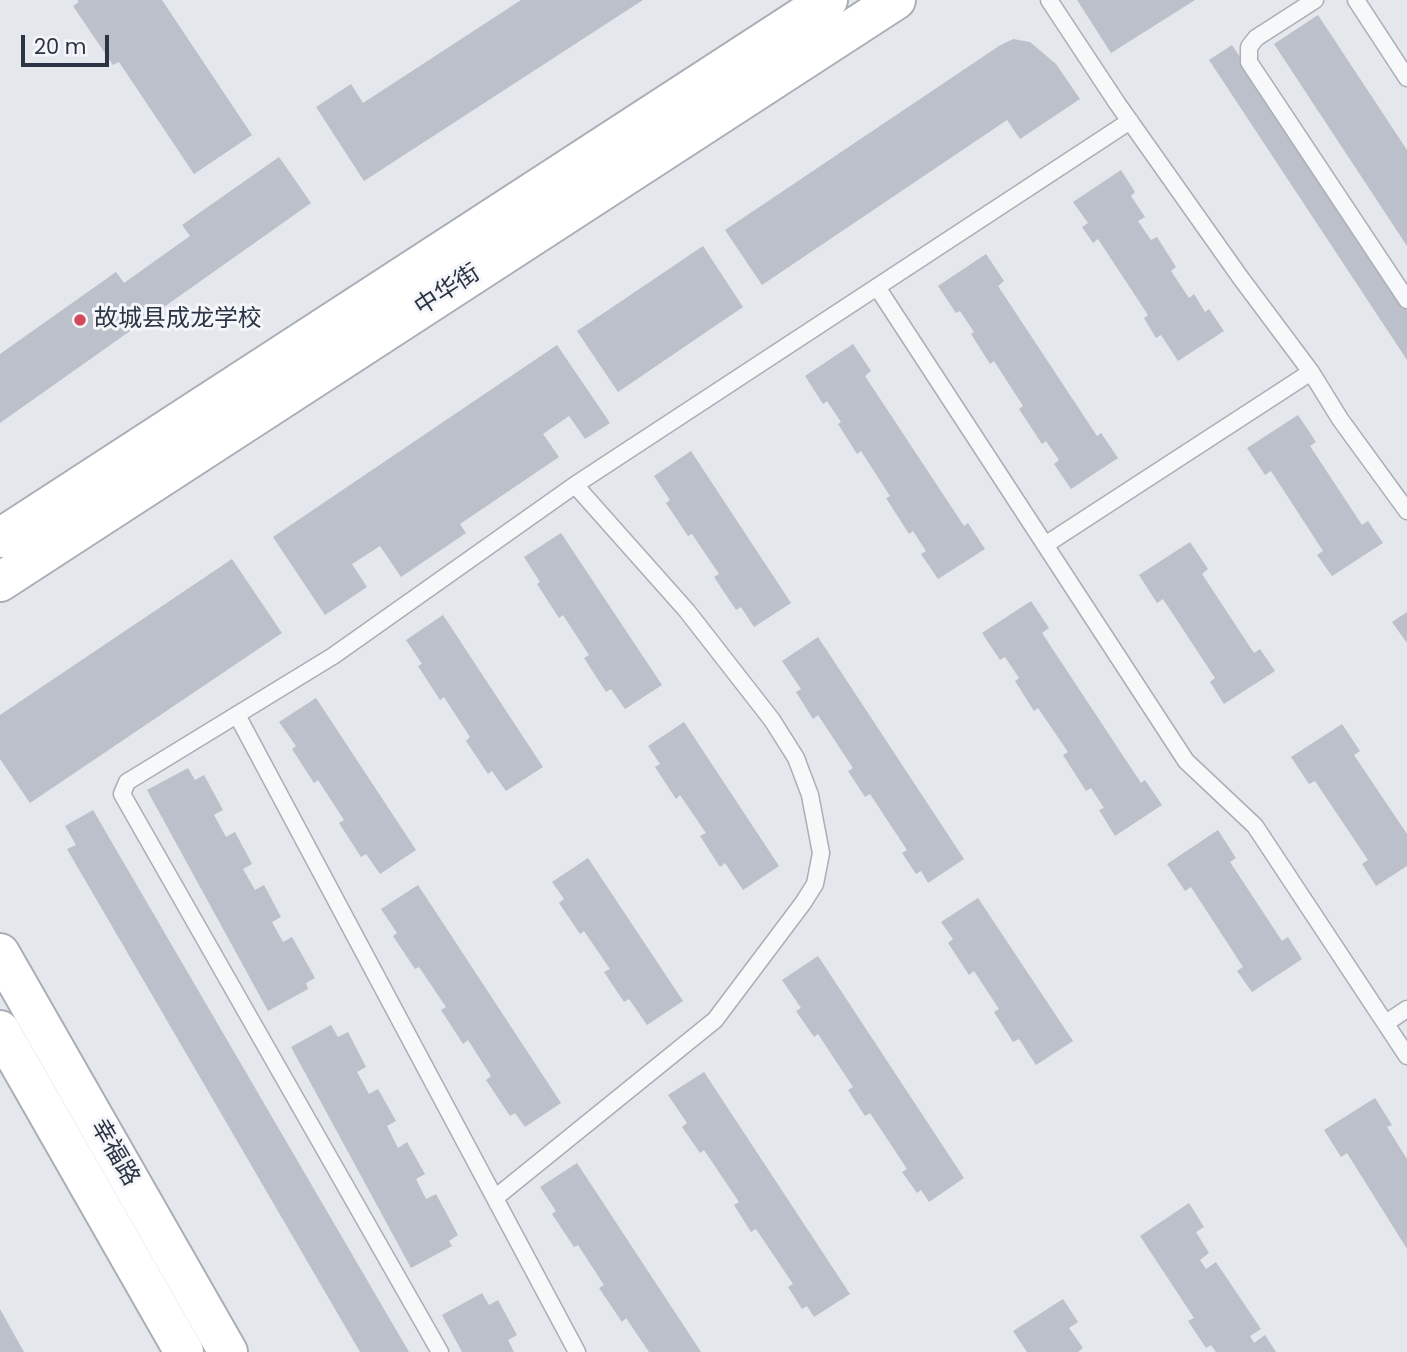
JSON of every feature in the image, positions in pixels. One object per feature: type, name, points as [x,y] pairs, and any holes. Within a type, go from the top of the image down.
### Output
[{"type":"main road","name":"中华街","points":[[0,538],[828,0]]},
{"type":"main road","name":"中华街","points":[[0,582],[896,0]]},
{"type":"main road","name":"幸福路","points":[[0,953],[228,1352]]},
{"type":"main road","name":"幸福路","points":[[0,1030],[184,1352]]},
{"type":"lane","points":[[1049,0],[1130,121],[1311,372],[1340,419],[1407,511]]},
{"type":"lane","points":[[1315,0],[1256,38],[1249,47],[1250,62],[1407,300]]},
{"type":"lane","points":[[1356,0],[1407,78]]},
{"type":"lane","points":[[440,1352],[122,794],[127,782],[334,656],[575,485],[1130,121]]},
{"type":"lane","points":[[877,287],[1186,761],[1255,826],[1407,1056]]},
{"type":"lane","points":[[1045,545],[1311,372]]},
{"type":"lane","points":[[495,1198],[715,1020],[803,903],[814,884],[821,853],[810,795],[796,758],[772,720],[687,611],[575,485]]},
{"type":"lane","points":[[237,715],[577,1352]]},
{"type":"lane","points":[[1385,1023],[1407,1009]]},
{"type":"building","points":[[77,0],[162,0],[252,135],[194,174],[119,62],[113,65],[73,6],[79,2]]},
{"type":"building","points":[[521,0],[643,0],[364,181],[316,107],[351,84],[363,103]]},
{"type":"building","points":[[1077,0],[1195,0],[1111,53]]},
{"type":"building","points":[[1318,15],[1407,150],[1407,246],[1274,44]]},
{"type":"building","points":[[1013,39],[1030,42],[1056,64],[1080,99],[1020,139],[1007,120],[762,285],[725,230]]},
{"type":"building","points":[[1232,45],[1407,310],[1407,360],[1209,60]]},
{"type":"building","points":[[279,157],[311,203],[0,423],[0,354],[116,272],[124,283],[190,236],[182,225]]},
{"type":"building","points":[[1121,170],[1135,192],[1131,196],[1145,217],[1138,221],[1151,240],[1157,237],[1176,267],[1171,271],[1189,298],[1194,294],[1205,312],[1209,309],[1224,331],[1178,361],[1161,335],[1156,338],[1144,318],[1148,315],[1098,239],[1093,243],[1082,227],[1088,223],[1073,202]]},
{"type":"building","points":[[703,246],[743,307],[618,392],[577,331]]},
{"type":"building","points":[[986,254],[1004,281],[998,286],[1097,436],[1101,433],[1118,458],[1071,489],[1054,464],[1059,460],[1046,441],[1042,444],[1019,409],[1023,406],[994,361],[990,364],[960,311],[956,313],[938,286]]},
{"type":"building","points":[[853,344],[871,371],[865,376],[964,526],[968,523],[985,549],[938,579],[921,554],[926,551],[913,531],[909,534],[886,498],[890,496],[861,451],[857,454],[827,401],[823,404],[805,376]]},
{"type":"building","points":[[557,345],[610,423],[585,439],[569,416],[543,434],[559,457],[460,524],[466,533],[401,577],[380,546],[352,564],[367,587],[325,615],[273,537]]},
{"type":"building","points":[[1298,415],[1316,442],[1310,446],[1362,525],[1368,521],[1383,543],[1332,576],[1317,555],[1323,551],[1271,471],[1265,475],[1247,448]]},
{"type":"building","points":[[691,451],[791,603],[754,627],[741,607],[736,610],[714,577],[719,574],[692,534],[688,536],[666,503],[670,500],[654,476]]},
{"type":"building","points":[[561,533],[662,685],[625,709],[611,689],[606,692],[584,658],[589,655],[563,615],[559,618],[537,584],[540,582],[524,557]]},
{"type":"building","points":[[1190,542],[1208,569],[1202,574],[1254,653],[1260,649],[1275,671],[1224,704],[1210,682],[1215,678],[1163,599],[1157,603],[1139,575]]},
{"type":"building","points":[[232,559],[282,633],[30,803],[0,759],[0,715]]},
{"type":"building","points":[[1031,601],[1049,628],[1042,633],[1141,783],[1145,780],[1162,805],[1115,836],[1099,810],[1104,808],[1091,788],[1086,791],[1063,755],[1068,752],[1038,708],[1034,711],[1015,681],[1019,678],[1005,657],[1000,660],[982,633]]},
{"type":"building","points":[[1407,612],[1407,643],[1392,622]]},
{"type":"building","points":[[443,615],[543,767],[506,791],[492,771],[488,774],[466,741],[470,737],[444,697],[440,700],[418,666],[422,664],[406,640]]},
{"type":"building","points":[[818,637],[964,859],[928,883],[921,871],[916,874],[902,853],[907,850],[870,794],[865,797],[848,771],[853,768],[818,715],[813,719],[796,692],[801,689],[782,661]]},
{"type":"building","points":[[316,698],[416,850],[380,874],[366,854],[361,857],[339,823],[344,820],[318,780],[314,783],[292,749],[296,746],[279,722]]},
{"type":"building","points":[[684,722],[779,866],[743,890],[725,863],[720,867],[700,836],[706,833],[680,795],[676,799],[655,767],[660,764],[648,746]]},
{"type":"building","points":[[1342,724],[1360,751],[1354,755],[1407,834],[1407,866],[1376,886],[1362,864],[1368,860],[1315,781],[1309,784],[1291,757]]},
{"type":"building","points":[[188,768],[195,780],[204,775],[223,810],[214,815],[226,837],[235,832],[252,864],[243,869],[255,890],[264,885],[281,917],[272,922],[283,942],[292,937],[315,978],[306,983],[308,989],[268,1011],[147,790]]},
{"type":"building","points":[[93,810],[409,1352],[360,1352],[67,849],[76,845],[65,826]]},
{"type":"building","points":[[1218,830],[1236,858],[1230,862],[1282,941],[1288,937],[1302,959],[1252,992],[1237,971],[1243,967],[1191,887],[1185,891],[1167,864]]},
{"type":"building","points":[[588,858],[683,1001],[647,1025],[629,999],[624,1002],[604,972],[610,969],[584,931],[580,934],[559,903],[564,899],[552,882]]},
{"type":"building","points":[[418,885],[561,1103],[525,1127],[515,1113],[510,1116],[486,1080],[491,1076],[468,1040],[463,1044],[441,1010],[446,1007],[419,967],[415,969],[393,936],[397,933],[381,909]]},
{"type":"building","points":[[978,898],[1073,1041],[1036,1065],[1019,1039],[1013,1042],[994,1012],[999,1009],[974,971],[969,975],[948,943],[953,939],[941,922]]},
{"type":"building","points":[[818,956],[964,1178],[929,1202],[921,1190],[917,1193],[902,1172],[907,1169],[870,1113],[865,1116],[848,1090],[853,1087],[818,1034],[814,1037],[796,1011],[801,1008],[782,980]]},
{"type":"building","points":[[331,1025],[338,1037],[348,1032],[366,1067],[357,1072],[369,1094],[378,1089],[396,1121],[387,1126],[398,1148],[407,1142],[425,1174],[416,1179],[426,1199],[436,1194],[458,1235],[449,1241],[452,1246],[411,1268],[291,1047]]},
{"type":"building","points":[[704,1072],[850,1294],[814,1317],[807,1306],[802,1309],[788,1287],[793,1284],[756,1229],[751,1232],[734,1205],[739,1202],[704,1150],[700,1153],[682,1127],[687,1123],[668,1095]]},
{"type":"building","points":[[1375,1098],[1392,1125],[1387,1127],[1407,1159],[1407,1249],[1347,1153],[1341,1157],[1324,1130]]},
{"type":"building","points":[[577,1163],[701,1352],[649,1352],[626,1318],[622,1322],[599,1288],[604,1285],[578,1245],[574,1247],[552,1214],[556,1211],[540,1187]]},
{"type":"building","points":[[1189,1203],[1204,1227],[1196,1232],[1209,1253],[1200,1260],[1206,1269],[1216,1262],[1261,1329],[1250,1336],[1254,1343],[1265,1335],[1276,1352],[1216,1352],[1211,1345],[1206,1348],[1188,1321],[1194,1318],[1140,1236]]},
{"type":"building","points":[[482,1293],[489,1305],[498,1300],[517,1335],[508,1340],[514,1352],[462,1352],[442,1315]]},
{"type":"building","points":[[1063,1299],[1078,1322],[1069,1328],[1083,1348],[1078,1352],[1027,1352],[1013,1331]]},
{"type":"building","points":[[0,1309],[24,1352],[0,1352]]},
{"type":"place","name":"故城县成龙学校","points":[[80,320]]}]
